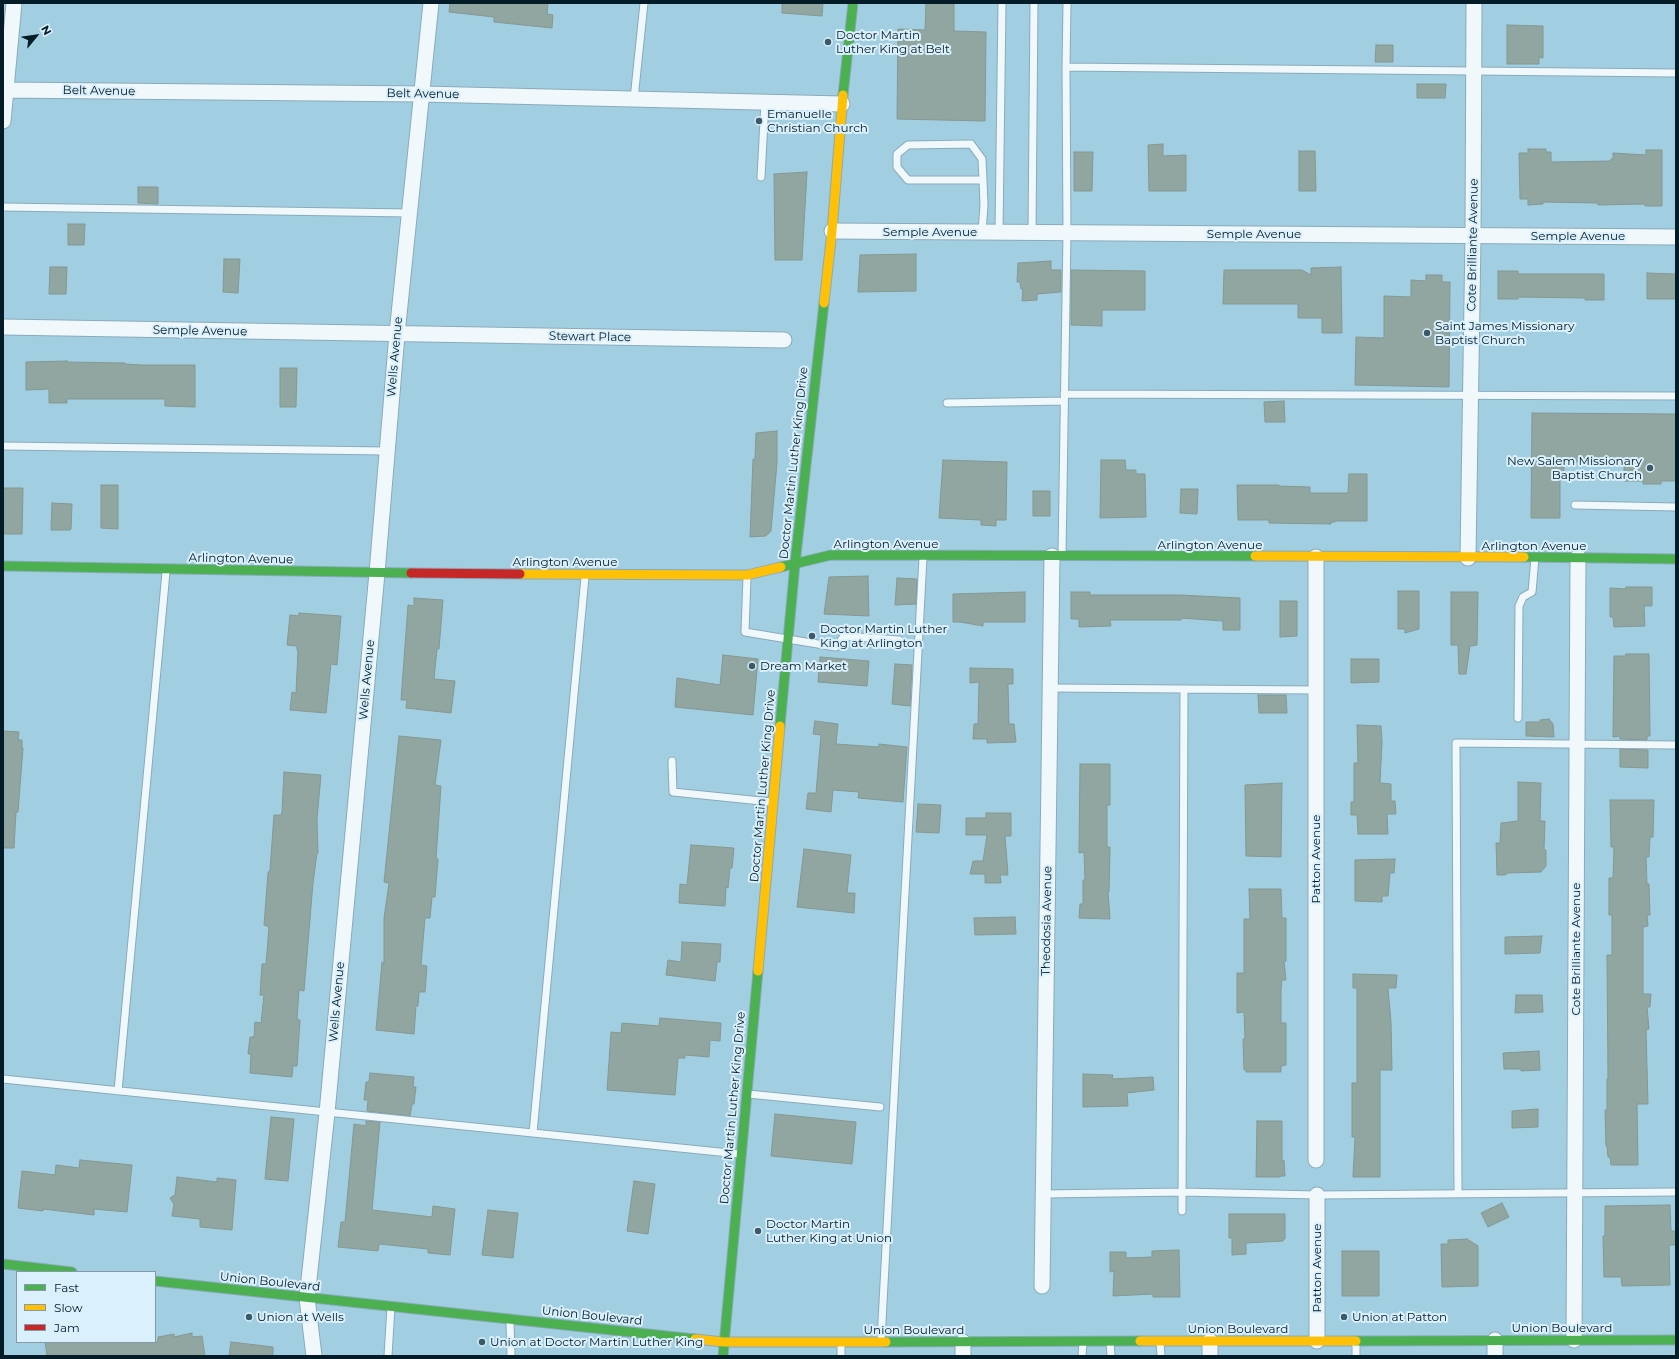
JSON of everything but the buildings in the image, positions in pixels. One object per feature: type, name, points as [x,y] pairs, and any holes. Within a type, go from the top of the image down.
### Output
[{"type":"main road","name":"Doctor Martin Luther King Drive","points":[[722,1356],[795,564],[832,231],[842,104],[853,3]]},
{"type":"main road","name":"Arlington Avenue","points":[[3,566],[377,573],[747,575],[831,555],[1468,558],[1578,557],[1676,559]]},
{"type":"main road","points":[[3,1264],[63,1271]]},
{"type":"main road","name":"Union Boulevard","points":[[156,1281],[724,1342],[881,1342],[963,1349],[1083,1342],[1160,1342],[1210,1349],[1317,1341],[1676,1340]]},
{"type":"street","points":[[3,121],[14,3]]},
{"type":"street","name":"Wells Avenue","points":[[314,1356],[307,1298],[327,1113],[377,573],[397,334],[431,3]]},
{"type":"street","name":"Cote Brilliante Avenue","points":[[1468,558],[1473,236],[1474,3]]},
{"type":"street","name":"Belt Avenue","points":[[5,90],[422,94],[842,104]]},
{"type":"street","name":"Semple Avenue","points":[[832,231],[1676,237]]},
{"type":"street","name":"Semple Avenue","points":[[3,327],[397,334]]},
{"type":"street","name":"Stewart Place","points":[[397,334],[784,340]]},
{"type":"street","name":"Theodosia Avenue","points":[[1042,1286],[1050,688],[1057,556]]},
{"type":"street","name":"Patton Avenue","points":[[1316,557],[1316,1160]]},
{"type":"street","name":"Cote Brilliante Avenue","points":[[1574,1340],[1578,557]]},
{"type":"street","name":"Patton Avenue","points":[[1316,1196],[1317,1341]]},
{"type":"street","points":[[1495,1340],[1495,1356]]},
{"type":"lane","points":[[634,99],[644,3]]},
{"type":"lane","points":[[999,232],[1002,3]]},
{"type":"lane","points":[[1032,233],[1034,3]]},
{"type":"lane","points":[[1057,556],[1064,397],[1067,233],[1067,3]]},
{"type":"lane","points":[[1066,67],[1676,73]]},
{"type":"lane","points":[[761,178],[765,102]]},
{"type":"lane","points":[[982,232],[983,180],[982,159],[971,144],[908,145],[897,154],[897,167],[908,180],[983,180]]},
{"type":"lane","points":[[3,207],[410,213]]},
{"type":"lane","points":[[947,403],[1064,397],[1471,394],[1676,396]]},
{"type":"lane","points":[[3,446],[387,451]]},
{"type":"lane","points":[[1575,505],[1676,507]]},
{"type":"lane","points":[[881,1342],[923,556]]},
{"type":"lane","points":[[1518,718],[1519,606],[1523,596],[1532,592],[1535,558]]},
{"type":"lane","points":[[118,1091],[166,570]]},
{"type":"lane","points":[[533,1133],[585,574]]},
{"type":"lane","points":[[747,575],[745,632],[836,647],[844,636],[899,640]]},
{"type":"lane","points":[[1050,688],[1316,690]]},
{"type":"lane","points":[[1182,1211],[1184,689]]},
{"type":"lane","points":[[1458,1194],[1456,743],[1676,745]]},
{"type":"lane","points":[[672,761],[673,792],[773,802]]},
{"type":"lane","points":[[3,1079],[741,1154]]},
{"type":"lane","points":[[746,1094],[880,1107]]},
{"type":"lane","points":[[1043,1194],[1182,1192],[1316,1196],[1676,1192]]},
{"type":"lane","points":[[388,1356],[391,1307]]},
{"type":"lane","points":[[510,1320],[511,1356]]},
{"type":"lane","points":[[1356,1341],[1356,1356]]},
{"type":"lane","points":[[841,1342],[841,1356]]},
{"type":"lane","points":[[1082,1356],[1083,1342]]},
{"type":"lane","points":[[1110,1342],[1111,1356]]},
{"type":"lane","points":[[1160,1342],[1161,1356]]},
{"type":"traffic: fast","points":[[843,95],[853,3]]},
{"type":"traffic: fast","points":[[780,726],[795,564],[824,303]]},
{"type":"traffic: fast","points":[[781,567],[831,555],[1255,556]]},
{"type":"traffic: fast","points":[[1524,557],[1676,559]]},
{"type":"traffic: fast","points":[[3,566],[411,573]]},
{"type":"traffic: fast","points":[[723,1356],[758,971]]},
{"type":"traffic: fast","points":[[3,1264],[63,1271]]},
{"type":"traffic: fast","points":[[156,1281],[695,1339]]},
{"type":"traffic: fast","points":[[1356,1341],[1676,1340]]},
{"type":"traffic: fast","points":[[886,1342],[1140,1341]]},
{"type":"traffic: slow","points":[[824,303],[832,231],[843,95]]},
{"type":"traffic: slow","points":[[1255,556],[1524,557]]},
{"type":"traffic: slow","points":[[520,574],[747,575],[781,567]]},
{"type":"traffic: slow","points":[[758,971],[780,726]]},
{"type":"traffic: slow","points":[[695,1339],[724,1342],[886,1342]]},
{"type":"traffic: slow","points":[[1140,1341],[1356,1341]]},
{"type":"traffic: jam","points":[[411,573],[520,574]]},
{"type":"place","name":"Doctor Martin Luther King at Belt","points":[[828,42]]},
{"type":"place","name":"Emanuelle Christian Church","points":[[759,121]]},
{"type":"place","name":"Saint James Missionary Baptist Church","points":[[1427,333]]},
{"type":"place","name":"New Salem Missionary Baptist Church","points":[[1650,468]]},
{"type":"place","name":"Doctor Martin Luther King at Arlington","points":[[812,636]]},
{"type":"place","name":"Dream Market","points":[[752,666]]},
{"type":"place","name":"Doctor Martin Luther King at Union","points":[[758,1231]]},
{"type":"place","name":"Union at Wells","points":[[249,1317]]},
{"type":"place","name":"Union at Patton","points":[[1344,1317]]},
{"type":"place","name":"Union at Doctor Martin Luther King","points":[[482,1342]]}]
